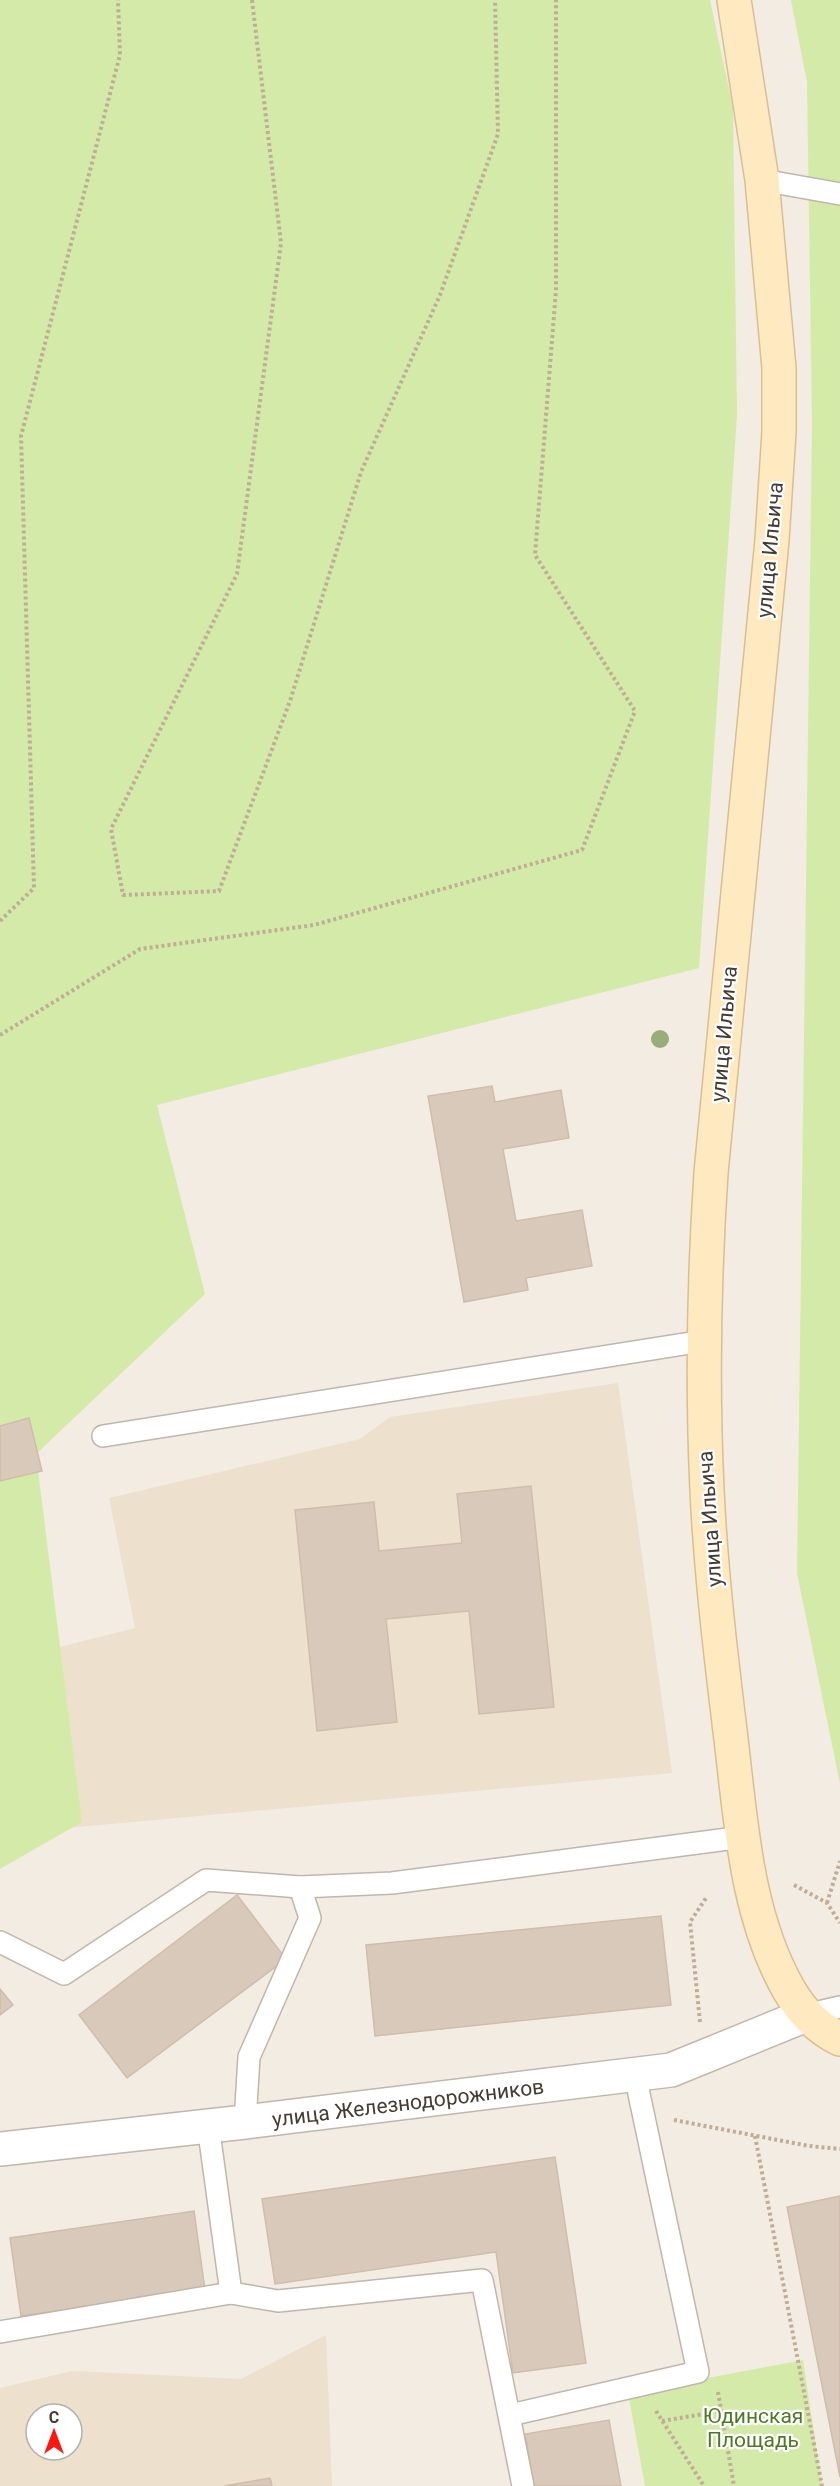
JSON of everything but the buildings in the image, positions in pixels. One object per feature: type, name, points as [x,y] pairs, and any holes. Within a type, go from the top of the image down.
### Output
[{"type":"main road","name":"улица Ильича","points":[[734,0],[762,180],[779,368],[779,432],[772,540],[711,1173],[703,1341],[707,1491],[718,1635],[743,1837],[752,1890],[768,1944],[788,1989],[806,2015],[823,2031],[840,2039]]},
{"type":"street","name":"улица Железнодорожников","points":[[0,2149],[635,2076],[671,2070],[806,2015]]},
{"type":"lane","points":[[762,180],[840,194]]},
{"type":"lane","points":[[103,1436],[703,1341]]},
{"type":"lane","points":[[0,1942],[64,1974],[206,1880],[300,1887],[392,1883],[743,1837]]},
{"type":"lane","points":[[245,2122],[249,2057],[310,1918],[300,1887]]},
{"type":"lane","points":[[806,2015],[840,2007]]},
{"type":"lane","points":[[510,2415],[698,2372],[635,2076]]},
{"type":"lane","points":[[208,2125],[231,2293]]},
{"type":"lane","points":[[0,2332],[231,2293],[278,2301],[482,2280],[522,2486]]},
{"type":"path","points":[[0,921],[34,888],[21,436],[120,55],[118,0]]},
{"type":"path","points":[[252,0],[282,243],[237,574],[111,829],[123,895],[219,891],[290,700],[361,472],[440,295],[498,134],[495,0]]},
{"type":"path","points":[[0,1035],[140,949],[314,925],[582,850],[635,711],[535,555],[556,290],[556,0]]},
{"type":"path","points":[[827,1903],[840,1861]]},
{"type":"path","points":[[794,1885],[827,1903],[840,1923]]},
{"type":"path","points":[[700,2025],[690,1922],[706,1898]]},
{"type":"path","points":[[671,2070],[675,2131]]},
{"type":"path","points":[[673,2120],[840,2149]]},
{"type":"path","points":[[755,2136],[822,2486]]},
{"type":"path","points":[[640,2386],[704,2486]]},
{"type":"path","points":[[718,2387],[734,2486]]},
{"type":"path","points":[[662,2421],[722,2410]]},
{"type":"shaded area","points":[[618,1383],[672,1773],[0,1834],[0,1662],[135,1628],[109,1498],[360,1439],[390,1417]]},
{"type":"shaded area","points":[[326,2335],[332,2486],[0,2486],[0,2388],[72,2371],[241,2379]]},
{"type":"green space","points":[[0,0],[710,0],[733,108],[737,416],[699,968],[157,1105],[205,1294],[36,1454],[82,1822],[0,1869]]},
{"type":"green space","points":[[791,0],[840,0],[840,1784],[797,1573],[812,424],[807,82]]},
{"type":"green space","name":"Юдинская Площадь","points":[[803,2360],[822,2486],[645,2486],[628,2393]]}]
